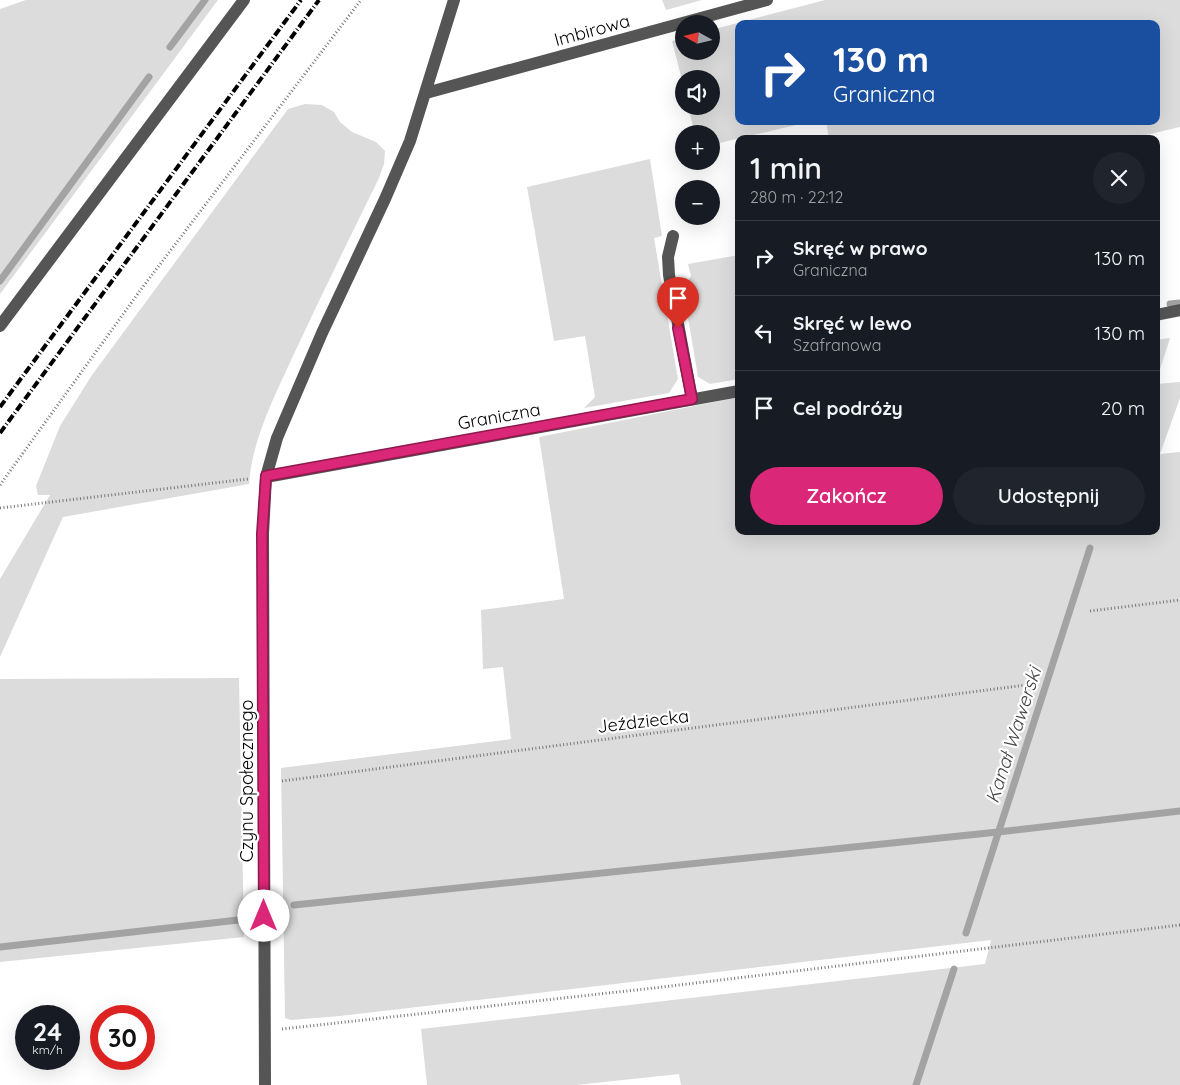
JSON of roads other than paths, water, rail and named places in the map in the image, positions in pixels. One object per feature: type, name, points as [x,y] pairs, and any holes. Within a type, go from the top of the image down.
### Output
[{"type":"street","points":[[0,326],[244,0]]},
{"type":"street","name":"Czynu Społecznego","points":[[265,1085],[262,534],[266,476],[277,438],[322,334],[386,199],[410,141],[454,0]]},
{"type":"street","name":"Imbirowa","points":[[426,93],[767,0]]},
{"type":"street","points":[[673,236],[668,257],[669,275],[692,399]]},
{"type":"street","points":[[1160,314],[1180,310]]},
{"type":"street","name":"Graniczna","points":[[266,476],[735,392]]},
{"type":"waterway","points":[[170,47],[205,0]]},
{"type":"waterway","points":[[0,281],[149,77]]},
{"type":"waterway","name":"Kanał Wawerski","points":[[1170,304],[1180,303]]},
{"type":"waterway","name":"Kanał Wawerski","points":[[966,933],[1090,548]]},
{"type":"waterway","points":[[294,905],[998,832],[1180,811]]},
{"type":"waterway","points":[[0,947],[247,919]]},
{"type":"waterway","name":"Kanał Wawerski","points":[[916,1085],[954,969]]},
{"type":"railway","points":[[0,407],[301,0]]},
{"type":"railway","points":[[0,433],[319,0]]}]
